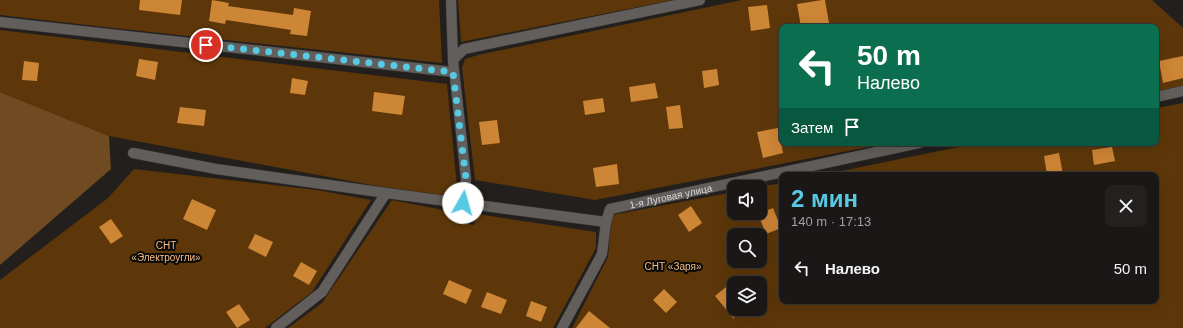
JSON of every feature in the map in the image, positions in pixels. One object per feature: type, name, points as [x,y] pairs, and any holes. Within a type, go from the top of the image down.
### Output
[{"type":"street","points":[[451,0],[453,72],[466,179],[463,203]]},
{"type":"street","points":[[452,60],[464,49],[700,0]]},
{"type":"street","points":[[0,22],[453,72]]},
{"type":"street","points":[[1159,96],[1183,92]]},
{"type":"street","name":"1-я Луговая улица","points":[[783,172],[905,146]]},
{"type":"street","points":[[133,153],[216,169],[606,222],[602,254],[562,328]]},
{"type":"street","name":"1-я Луговая улица","points":[[606,222],[610,209],[779,173]]},
{"type":"street","points":[[276,328],[322,292],[386,193]]},
{"type":"green space","points":[[0,0],[439,0],[442,63],[0,15]]},
{"type":"green space","points":[[458,0],[673,0],[461,42]]},
{"type":"green space","points":[[742,0],[1152,0],[1183,28],[1183,86],[1159,90],[1159,24],[779,24],[779,146],[874,146],[595,200],[475,180],[462,68],[465,59],[478,55]]},
{"type":"green space","points":[[0,30],[447,84],[458,197],[377,186],[109,136],[0,92]]},
{"type":"green space","name":"СНТ «Заря»","points":[[1183,103],[1183,328],[572,328],[608,257],[612,215],[727,193],[727,220],[767,220],[767,186],[779,184],[779,304],[1159,304],[1159,172],[837,172],[963,146],[1159,146],[1159,107]]},
{"type":"green space","name":"СНТ «Электроугли»","points":[[134,169],[317,190],[371,200],[312,292],[265,328],[0,328],[0,280],[108,198]]},
{"type":"green space","points":[[392,200],[464,214],[463,223],[474,225],[477,214],[596,232],[596,248],[553,328],[288,328],[322,303]]},
{"type":"shaded area","points":[[0,92],[109,136],[111,169],[0,265]]},
{"type":"building","points":[[140,0],[182,0],[180,15],[139,10]]},
{"type":"building","points":[[212,0],[229,3],[228,6],[293,15],[294,8],[311,11],[307,36],[290,34],[291,30],[226,20],[225,24],[209,21]]},
{"type":"building","points":[[825,0],[829,23],[800,24],[797,4]]},
{"type":"building","points":[[767,5],[770,28],[751,31],[748,7]]},
{"type":"building","points":[[1183,56],[1183,78],[1163,83],[1159,61]]},
{"type":"building","points":[[139,59],[158,62],[155,80],[136,76]]},
{"type":"building","points":[[24,61],[39,63],[37,81],[22,80]]},
{"type":"building","points":[[717,69],[719,85],[704,88],[702,71]]},
{"type":"building","points":[[292,78],[308,81],[305,95],[290,93]]},
{"type":"building","points":[[655,83],[658,98],[631,102],[629,87]]},
{"type":"building","points":[[374,92],[405,96],[402,115],[372,111]]},
{"type":"building","points":[[603,98],[605,112],[585,115],[583,101]]},
{"type":"building","points":[[680,105],[683,128],[669,129],[666,107]]},
{"type":"building","points":[[180,107],[206,110],[204,126],[177,123]]},
{"type":"building","points":[[497,120],[500,143],[482,145],[479,122]]},
{"type":"building","points":[[778,128],[779,146],[782,146],[783,153],[763,158],[757,132]]},
{"type":"building","points":[[1112,147],[1115,161],[1094,165],[1092,150]]},
{"type":"building","points":[[1059,153],[1062,172],[1047,172],[1044,156]]},
{"type":"building","points":[[617,164],[619,184],[596,187],[593,168]]},
{"type":"building","points":[[192,199],[216,210],[207,230],[183,219]]},
{"type":"building","points":[[691,206],[702,223],[689,232],[678,215]]},
{"type":"building","points":[[773,208],[779,223],[779,229],[767,234],[767,228],[764,228],[760,220],[767,220],[767,210]]},
{"type":"building","points":[[111,219],[123,236],[111,244],[99,227]]},
{"type":"building","points":[[255,234],[273,242],[266,257],[248,248]]},
{"type":"building","points":[[301,262],[317,271],[309,285],[293,276]]},
{"type":"building","points":[[449,280],[472,290],[466,304],[443,294]]},
{"type":"building","points":[[726,287],[727,288],[727,311],[715,296]]},
{"type":"building","points":[[664,289],[677,302],[666,313],[653,300]]},
{"type":"building","points":[[487,292],[507,300],[501,314],[481,307]]},
{"type":"building","points":[[531,301],[547,307],[541,322],[526,316]]},
{"type":"building","points":[[239,304],[250,320],[237,328],[226,312]]},
{"type":"building","points":[[589,311],[610,328],[576,328]]},
{"type":"route","points":[[206,45],[453,72],[466,179],[463,203]]}]
